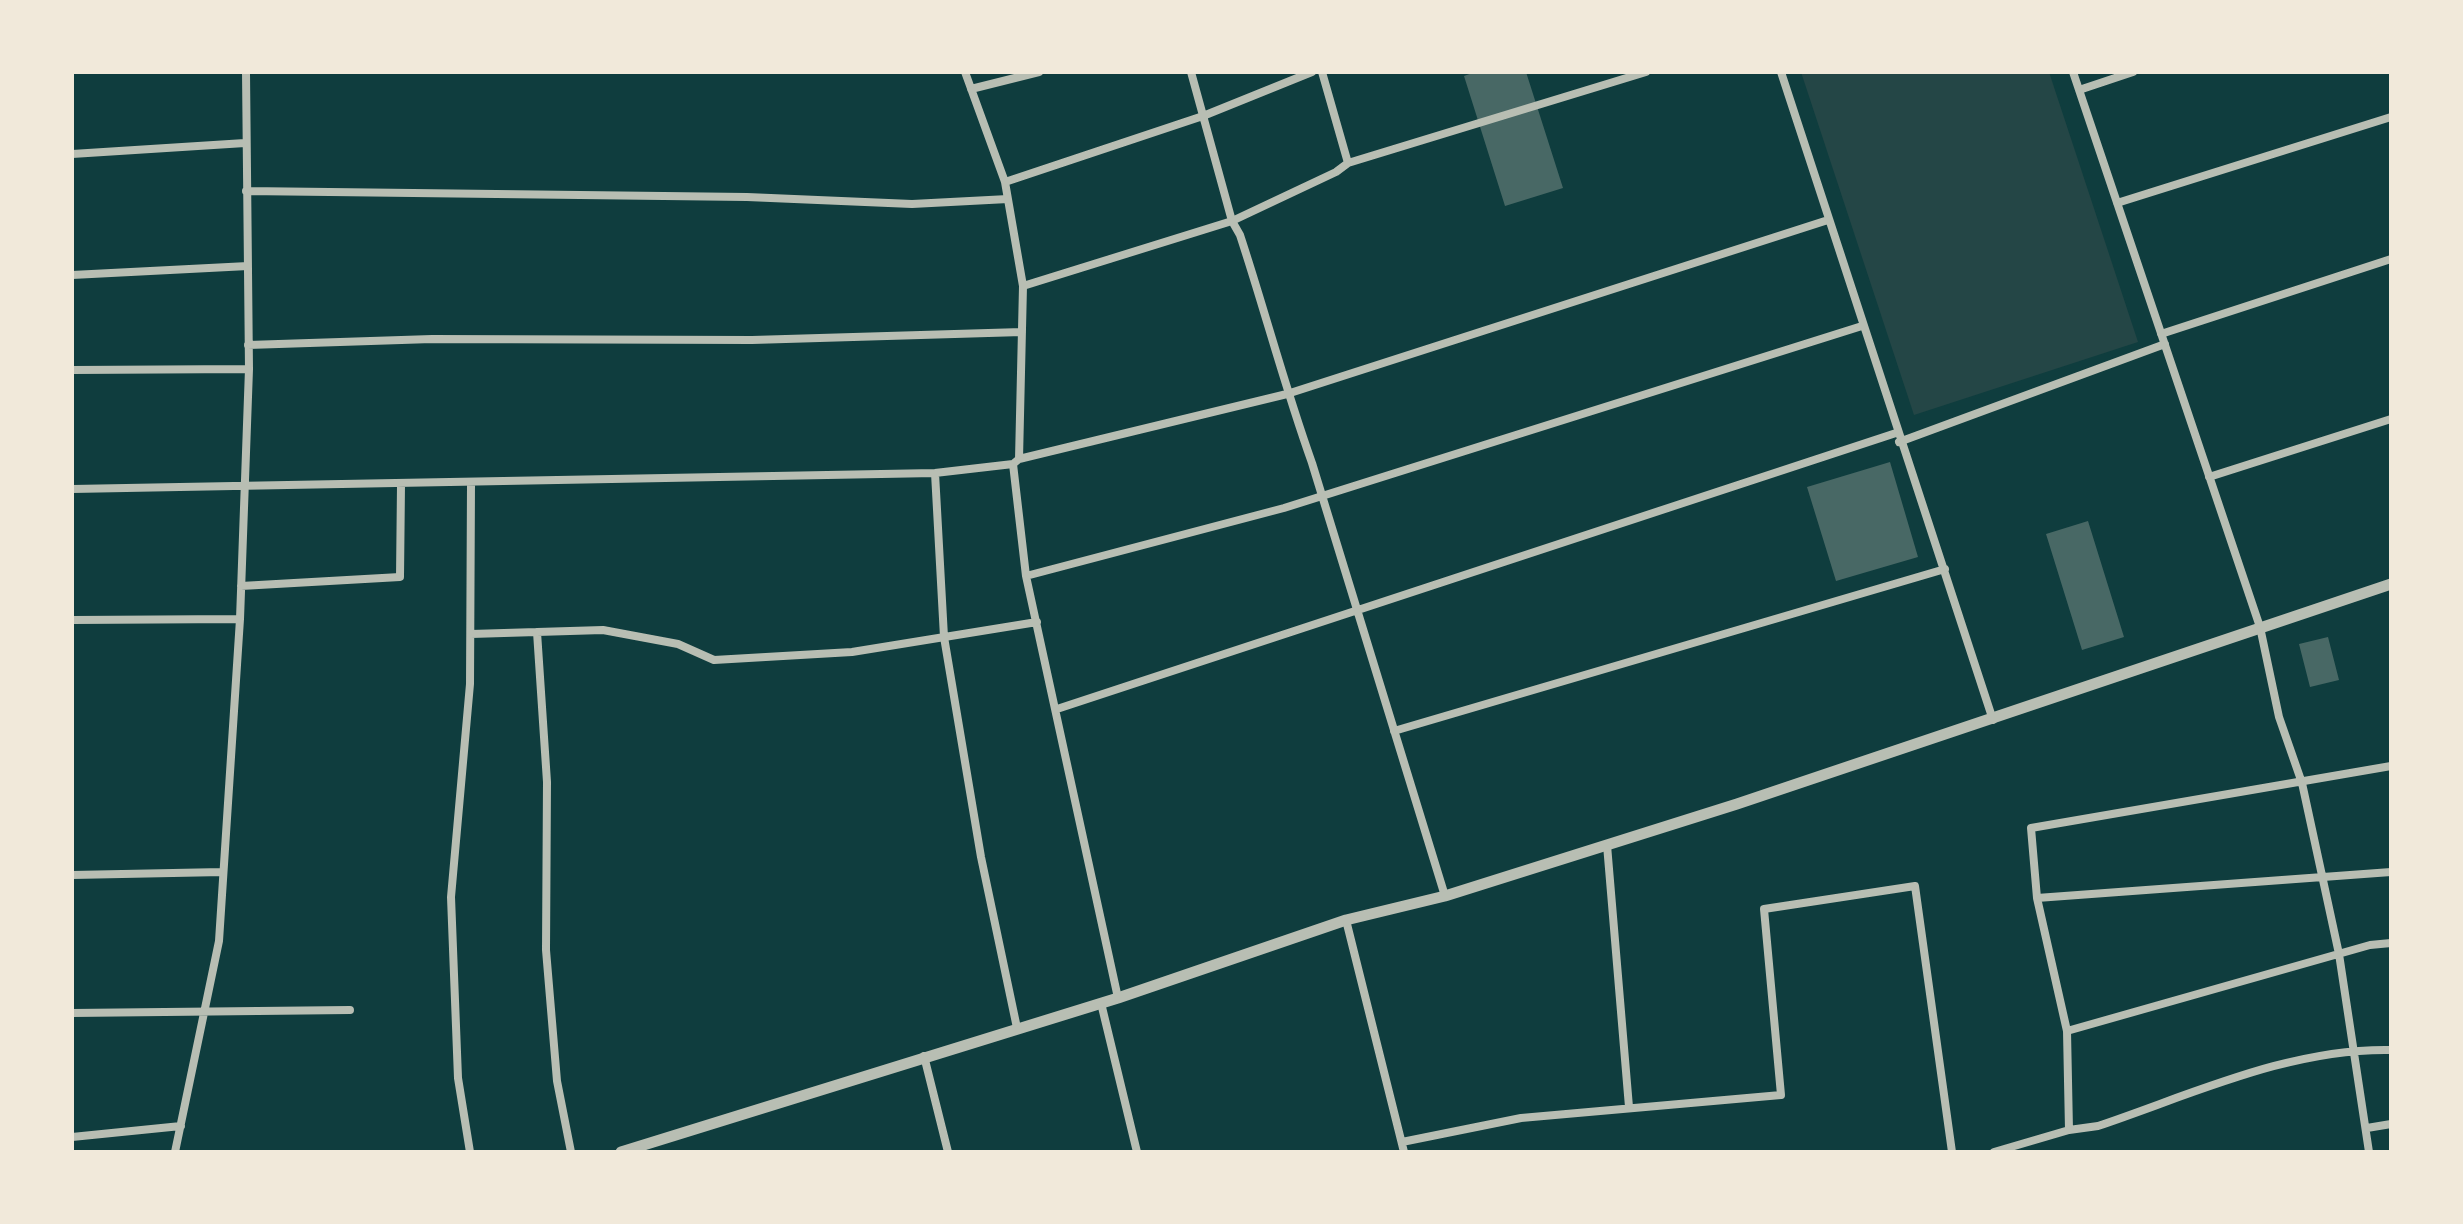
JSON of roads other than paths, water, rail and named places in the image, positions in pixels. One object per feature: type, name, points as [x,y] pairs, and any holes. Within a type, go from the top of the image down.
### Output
[{"type":"street","points":[[175,1152],[219,941],[240,619],[249,369],[246,72]]},
{"type":"street","points":[[965,72],[1005,182],[1023,286],[1016,462],[1026,576],[1118,998]]},
{"type":"street","points":[[971,89],[1039,72]]},
{"type":"street","points":[[1191,72],[1232,221],[1240,235],[1279,355],[1287,394],[1322,495],[1445,896]]},
{"type":"street","points":[[1005,182],[1203,116],[1312,72]]},
{"type":"street","points":[[1322,72],[1348,163]]},
{"type":"street","points":[[1023,286],[1232,221],[1336,172],[1348,163],[1646,72]]},
{"type":"street","points":[[1781,72],[1898,437],[1925,503],[1993,720]]},
{"type":"street","points":[[2073,72],[2260,627],[2277,708],[2302,783],[2339,954],[2369,1152]]},
{"type":"street","points":[[2079,90],[2133,72]]},
{"type":"street","points":[[2117,203],[2391,117]]},
{"type":"street","points":[[72,154],[245,143]]},
{"type":"street","points":[[246,191],[747,197],[912,204],[1008,199]]},
{"type":"street","points":[[72,489],[935,473],[1016,462],[1287,394],[1828,220]]},
{"type":"street","points":[[2161,334],[2391,259]]},
{"type":"street","points":[[72,275],[248,266]]},
{"type":"street","points":[[1026,576],[1322,495],[1862,326]]},
{"type":"street","points":[[248,345],[432,339],[752,340],[1022,332]]},
{"type":"street","points":[[1057,709],[1898,437],[2165,344]]},
{"type":"street","points":[[72,370],[249,369]]},
{"type":"street","points":[[2209,477],[2391,419]]},
{"type":"street","points":[[935,473],[944,637],[981,857],[1017,1028]]},
{"type":"street","points":[[470,1152],[458,1078],[451,897],[470,684],[471,484]]},
{"type":"street","points":[[241,586],[400,577],[401,485]]},
{"type":"street","points":[[1394,731],[1945,569]]},
{"type":"street","points":[[621,1152],[1118,998],[1346,920],[1445,896],[1607,845],[1993,720],[2391,584]]},
{"type":"street","points":[[72,620],[240,619]]},
{"type":"street","points":[[471,634],[603,630],[678,644],[714,660],[852,652],[1037,622]]},
{"type":"street","points":[[537,632],[547,782],[546,950],[557,1081],[571,1152]]},
{"type":"street","points":[[2069,1130],[2067,1031],[2037,898],[2031,828],[2391,766]]},
{"type":"street","points":[[1607,845],[1629,1107]]},
{"type":"street","points":[[72,875],[223,872]]},
{"type":"street","points":[[2037,898],[2391,872]]},
{"type":"street","points":[[1402,1142],[1521,1118],[1781,1095],[1764,909],[1915,886],[1952,1152]]},
{"type":"street","points":[[1346,920],[1404,1152]]},
{"type":"street","points":[[2067,1031],[2339,954],[2391,943]]},
{"type":"street","points":[[1101,1003],[1137,1152]]},
{"type":"street","points":[[72,1013],[350,1010]]},
{"type":"street","points":[[1994,1152],[2069,1130],[2098,1126],[2298,1059],[2354,1049],[2391,1050]]},
{"type":"street","points":[[924,1056],[948,1152]]},
{"type":"street","points":[[2367,1128],[2391,1124]]},
{"type":"street","points":[[72,1137],[181,1126]]}]
